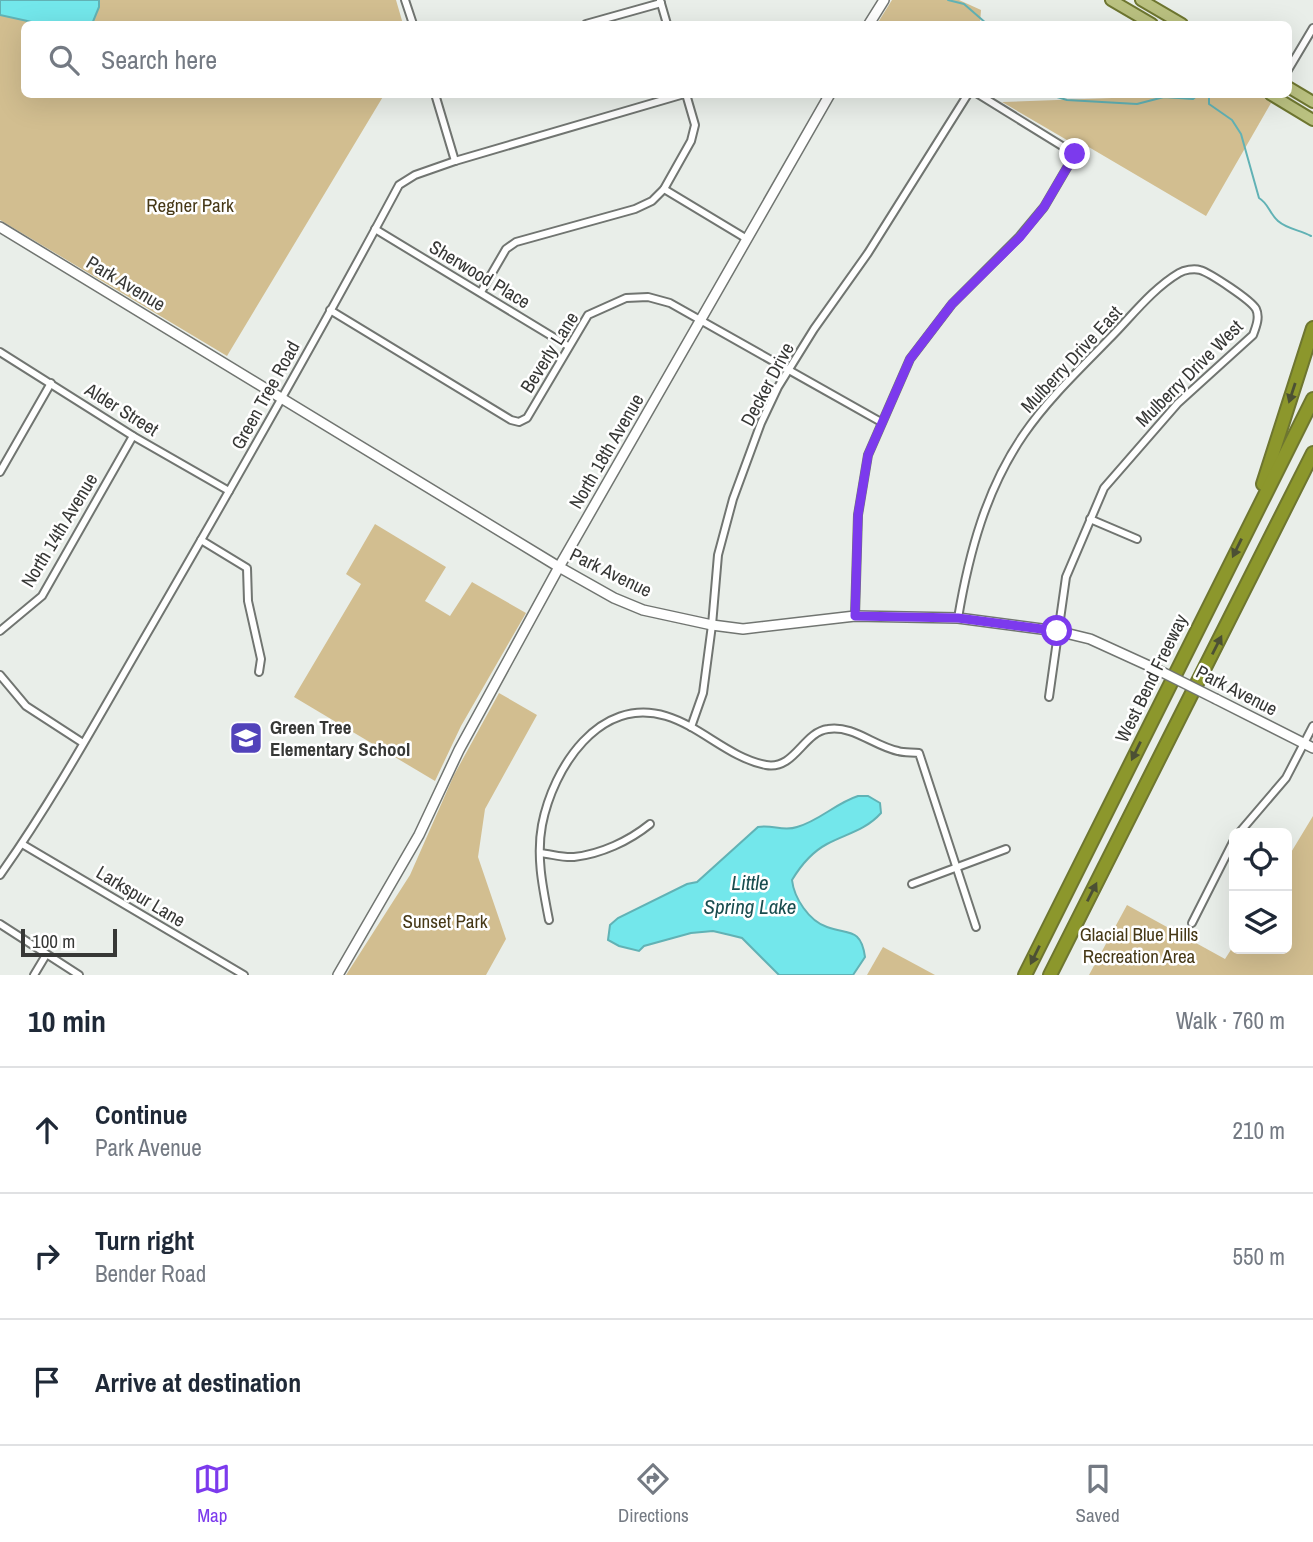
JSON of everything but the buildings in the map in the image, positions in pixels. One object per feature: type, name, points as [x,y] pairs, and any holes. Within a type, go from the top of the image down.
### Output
[{"type":"highway","points":[[1252,518],[1313,328]]},
{"type":"highway","name":"West Bend Freeway","points":[[1025,975],[1313,400]]},
{"type":"highway","points":[[1050,975],[1313,453]]},
{"type":"highway","points":[[1279,522],[1313,473]]},
{"type":"main road","points":[[1111,0],[1147,21]]},
{"type":"main road","points":[[1141,0],[1177,21]]},
{"type":"main road","points":[[1292,89],[1313,102]]},
{"type":"main road","points":[[1278,98],[1313,120]]},
{"type":"street","points":[[405,0],[412,21]]},
{"type":"street","points":[[871,21],[884,0]]},
{"type":"street","points":[[596,21],[660,1],[666,21]]},
{"type":"street","points":[[1292,65],[1313,28]]},
{"type":"street","points":[[436,98],[455,162]]},
{"type":"street","name":"Green Tree Road","points":[[0,875],[22,844],[83,743],[201,540],[399,185],[415,175],[455,162],[671,98]]},
{"type":"street","points":[[481,292],[506,249],[516,242],[635,209],[652,201],[664,189],[691,141],[695,125],[686,98]]},
{"type":"street","name":"North 18th Avenue","points":[[338,975],[419,835],[459,750],[559,567],[828,98]]},
{"type":"street","name":"Decker Drive","points":[[691,727],[702,694],[718,555],[733,499],[761,423],[814,329],[868,253],[965,98]]},
{"type":"street","points":[[855,616],[858,515],[868,455],[910,359],[952,304],[1020,237],[1044,207],[1075,154],[984,98]]},
{"type":"street","points":[[664,189],[747,239]]},
{"type":"street","name":"Park Avenue","points":[[0,227],[559,567],[614,598],[643,610],[678,620],[743,629],[855,616],[958,618],[1057,631],[1090,639],[1158,670],[1308,746]]},
{"type":"street","name":"Sherwood Place","points":[[375,229],[568,346]]},
{"type":"street","name":"Mulberry Drive East","points":[[958,618],[967,565],[982,517],[999,477],[1024,434],[1062,387],[1162,285],[1182,271],[1199,270],[1244,296],[1257,310],[1258,324]]},
{"type":"street","name":"Beverly Lane","points":[[330,310],[511,420],[519,422],[527,418],[588,315],[626,298],[648,296],[670,303],[702,320],[881,422]]},
{"type":"street","name":"Mulberry Drive West","points":[[1049,697],[1066,577],[1104,488],[1169,412],[1253,335],[1258,324]]},
{"type":"street","name":"Alder Street","points":[[0,352],[133,436],[229,491]]},
{"type":"street","points":[[0,472],[51,383]]},
{"type":"street","name":"North 14th Avenue","points":[[0,631],[42,596],[133,436]]},
{"type":"street","points":[[1090,519],[1137,539]]},
{"type":"street","points":[[201,540],[247,568],[248,601],[261,659],[259,672]]},
{"type":"street","points":[[0,675],[26,706],[83,743]]},
{"type":"street","points":[[549,920],[541,879],[542,824],[560,774],[581,743],[598,727],[619,717],[644,712],[667,716],[744,758],[769,765],[790,760],[810,737],[825,729],[845,729],[897,751],[919,753],[976,927]]},
{"type":"street","points":[[1243,828],[1286,778],[1308,746],[1313,726]]},
{"type":"street","points":[[540,853],[571,857],[597,852],[640,832],[650,824]]},
{"type":"street","name":"Larkspur Lane","points":[[22,844],[244,975]]},
{"type":"street","points":[[912,884],[1006,849]]},
{"type":"street","points":[[1192,923],[1229,850]]},
{"type":"street","points":[[0,925],[79,975]]},
{"type":"street","points":[[34,975],[46,956]]},
{"type":"green space","name":"Regner Park","points":[[0,0],[396,0],[402,21],[21,21],[21,98],[382,98],[227,356],[0,220]]},
{"type":"green space","points":[[892,0],[959,0],[981,10],[980,21],[879,21]]},
{"type":"green space","points":[[1112,98],[1264,98],[1271,103],[1206,216],[1087,146],[1084,150],[1002,102]]},
{"type":"green space","points":[[375,524],[446,567],[425,601],[450,616],[472,582],[526,613],[461,726],[435,781],[294,697],[361,584],[346,574]]},
{"type":"green space","name":"Sunset Park","points":[[499,693],[537,715],[485,809],[478,857],[506,939],[486,975],[346,975],[410,875],[454,775]]},
{"type":"green space","name":"Glacial Blue Hills Recreation Area","points":[[1313,816],[1313,975],[1089,975],[1127,905],[1225,959],[1229,953],[1292,954],[1292,851]]},
{"type":"green space","points":[[883,947],[935,975],[867,975]]},
{"type":"water","points":[[0,0],[99,0],[93,21],[27,21],[0,15]]},
{"type":"water","name":"Little Spring Lake","points":[[858,796],[868,796],[880,803],[881,813],[862,828],[816,851],[792,880],[799,901],[814,920],[857,936],[865,957],[853,975],[779,975],[742,938],[713,931],[691,933],[644,946],[639,951],[608,940],[610,925],[618,918],[687,884],[697,882],[758,827],[797,827]]},
{"type":"waterway","points":[[948,0],[964,4],[984,21]]},
{"type":"waterway","points":[[1060,98],[1137,104],[1160,98]]},
{"type":"waterway","points":[[1178,98],[1194,98]]},
{"type":"waterway","points":[[1209,98],[1209,104],[1232,120],[1241,134],[1259,198],[1282,224],[1311,236]]},
{"type":"place","name":"Green Tree Elementary School","points":[[246,738]]},
{"type":"route","points":[[1057,631],[958,618],[855,616],[858,515],[868,455],[910,359],[952,304],[1020,237],[1044,207],[1075,154]]}]
